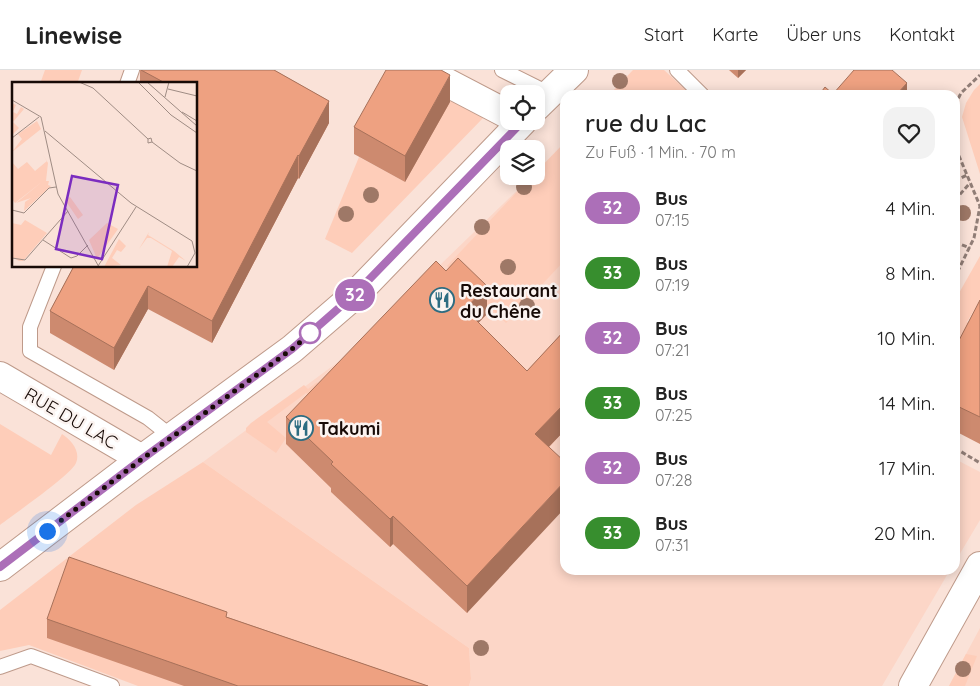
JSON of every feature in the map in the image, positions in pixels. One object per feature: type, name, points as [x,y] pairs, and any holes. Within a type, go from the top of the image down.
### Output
[{"type":"street","points":[[422,70],[500,110]]},
{"type":"street","points":[[545,99],[574,70]]},
{"type":"street","name":"RUE DU LAC","points":[[0,567],[142,459],[292,349],[356,293],[513,130]]},
{"type":"street","name":"RUE DU LAC","points":[[0,376],[142,459]]},
{"type":"street","points":[[913,686],[980,566]]},
{"type":"lane","points":[[128,82],[132,70]]},
{"type":"lane","points":[[502,70],[522,85]]},
{"type":"lane","points":[[677,70],[697,90]]},
{"type":"lane","points":[[53,268],[30,327],[30,351],[148,418],[172,437]]},
{"type":"lane","points":[[0,667],[31,656],[112,686]]},
{"type":"path","points":[[960,95],[980,75]]},
{"type":"path","points":[[960,155],[980,206],[974,238],[960,267]]},
{"type":"path","points":[[960,178],[967,174]]},
{"type":"path","points":[[960,194],[970,183]]},
{"type":"path","points":[[960,244],[970,248]]},
{"type":"path","points":[[960,451],[980,463]]},
{"type":"shaded area","points":[[45,70],[82,70],[78,82],[41,82]]},
{"type":"shaded area","points":[[633,70],[664,70],[686,90],[614,90]]},
{"type":"shaded area","points":[[980,84],[980,174],[962,117],[966,103]]},
{"type":"shaded area","points":[[452,98],[484,117],[352,253],[325,239],[359,157],[405,182]]},
{"type":"shaded area","points":[[560,147],[560,265],[506,323],[447,266],[524,185],[545,185],[545,163]]},
{"type":"shaded area","points":[[560,149],[560,575],[947,575],[882,686],[469,686],[471,679],[469,648],[203,462],[346,356],[523,185],[545,185],[545,163]]},
{"type":"shaded area","points":[[980,256],[980,302],[967,322],[979,328],[966,353],[960,350],[960,291]]},
{"type":"shaded area","points":[[317,382],[320,386],[313,399],[306,393],[267,422],[286,438],[276,453],[246,432],[246,428],[251,423],[304,385],[308,389]]},
{"type":"shaded area","points":[[0,424],[51,455],[62,434],[74,446],[77,459],[72,469],[64,477],[0,525]]},
{"type":"shaded area","points":[[203,462],[469,648],[471,679],[469,686],[138,686],[29,645],[0,651],[0,610],[136,505]]},
{"type":"shaded area","points":[[960,462],[980,472],[980,520],[960,554]]},
{"type":"shaded area","points":[[980,628],[980,686],[949,686],[966,654]]},
{"type":"shaded area","points":[[966,654],[977,656],[965,686],[949,686]]},
{"type":"building","points":[[141,70],[274,70],[329,101],[298,155],[212,321],[148,286],[114,348],[50,311],[73,268],[198,268],[198,82],[163,82]]},
{"type":"building","points":[[386,70],[441,70],[450,75],[405,156],[354,127]]},
{"type":"building","points":[[854,70],[892,70],[907,83],[901,90],[836,90]]},
{"type":"building","points":[[458,258],[487,286],[465,309],[527,371],[560,335],[560,408],[535,434],[560,457],[560,486],[467,586],[393,516],[390,519],[331,464],[333,462],[286,417],[436,261],[446,271]]},
{"type":"building","points":[[980,300],[980,417],[960,407],[960,338]]},
{"type":"building","points":[[69,557],[227,612],[226,617],[428,686],[238,686],[47,619]]},
{"type":"bus line","name":"32","points":[[0,567],[142,459],[292,349],[356,293],[514,130]]},
{"type":"place","name":"Restaurant du Chêne","points":[[442,300]]},
{"type":"place","name":"Takumi","points":[[301,428]]},
{"type":"route","points":[[47,531],[292,349],[312,332],[310,333]]}]
